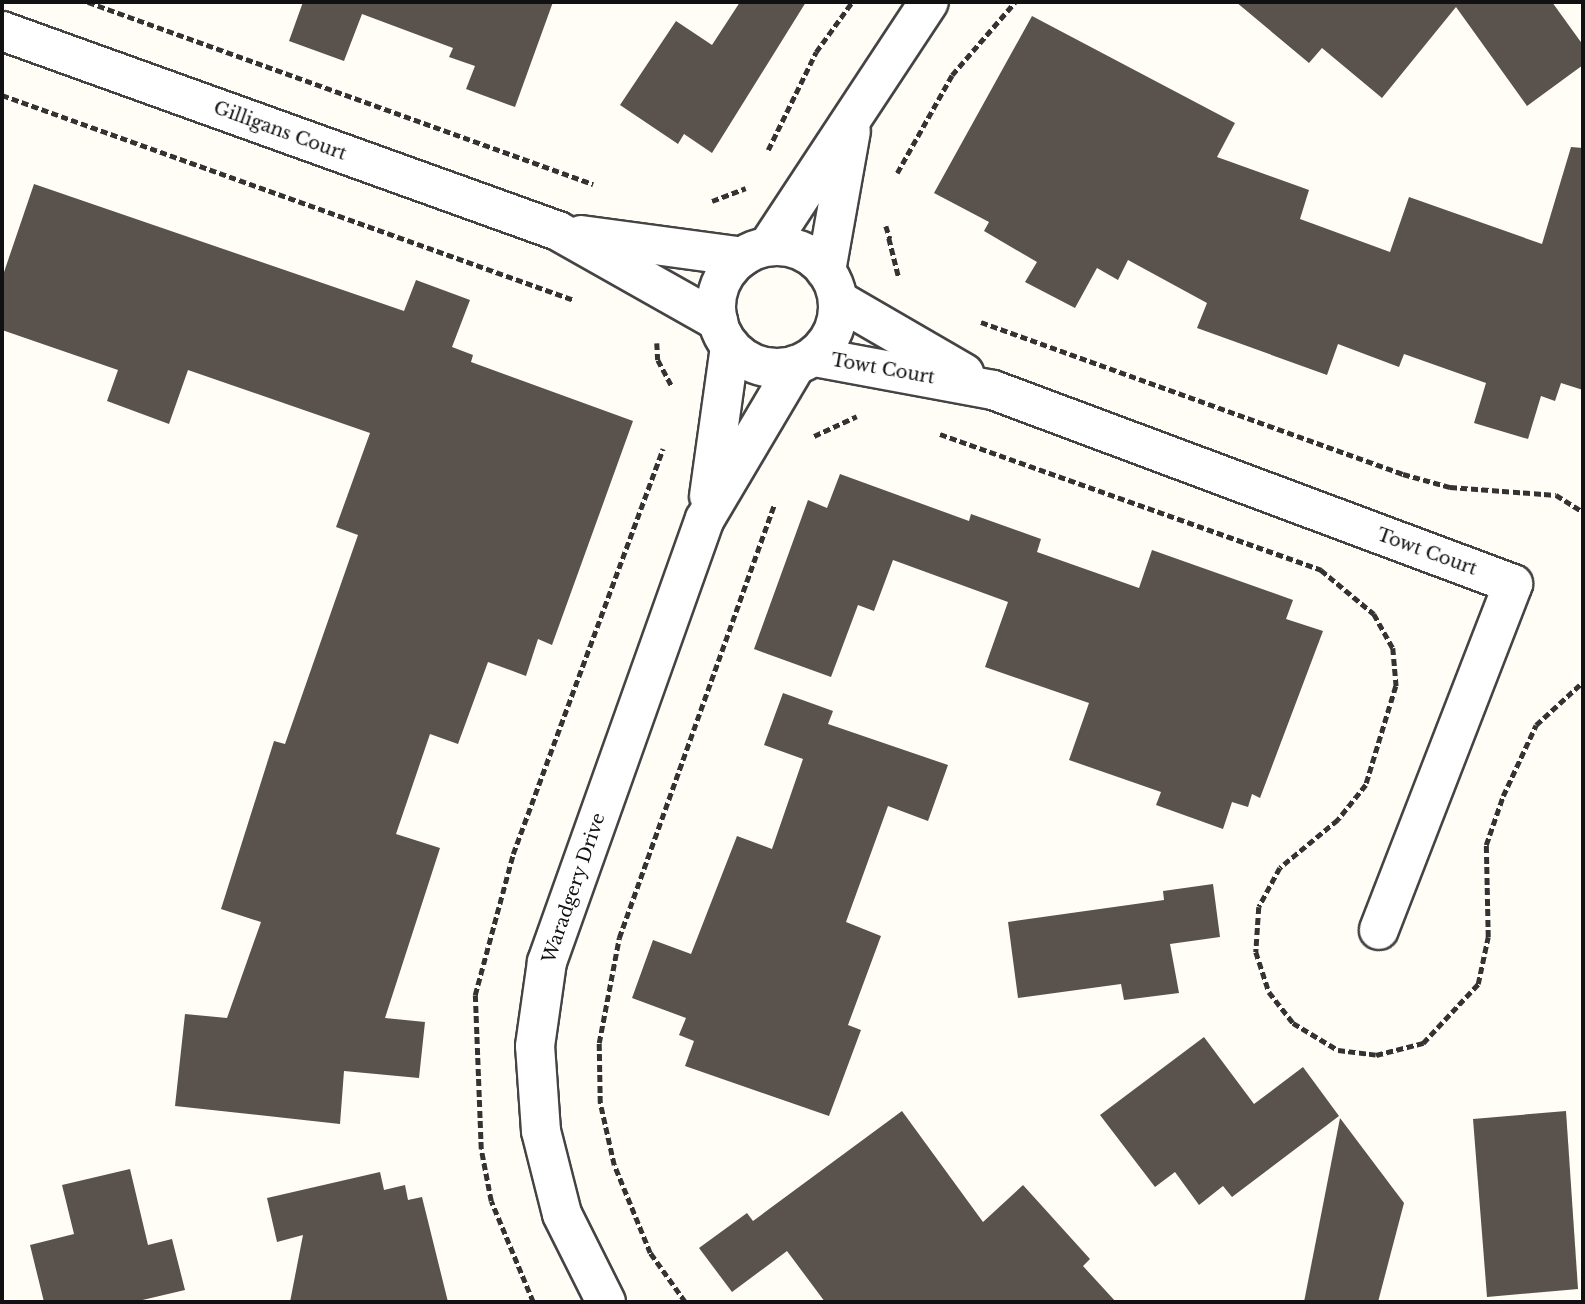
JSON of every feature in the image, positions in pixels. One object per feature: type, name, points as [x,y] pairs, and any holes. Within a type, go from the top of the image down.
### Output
[{"type":"street","points":[[853,118],[832,286],[831,337],[806,361],[760,366],[724,334],[720,285],[755,251],[853,118],[929,2]]},
{"type":"street","name":"Gilligans Court","points":[[2,31],[558,232],[724,334]]},
{"type":"street","name":"Gilligans Court","points":[[558,232],[755,251]]},
{"type":"street","points":[[755,251],[800,250],[832,286]]},
{"type":"street","name":"Towt Court","points":[[832,286],[993,390]]},
{"type":"street","name":"Waradgery Drive","points":[[705,519],[724,334]]},
{"type":"street","name":"Towt Court","points":[[806,361],[993,390],[1513,584],[1379,930]]},
{"type":"street","name":"Waradgery Drive","points":[[606,1302],[576,1249],[544,1146],[536,1083],[540,999],[559,925],[705,519],[806,361]]},
{"type":"path","points":[[88,2],[607,188]]},
{"type":"path","points":[[765,155],[816,52],[852,2]]},
{"type":"path","points":[[894,179],[952,75],[1015,2]]},
{"type":"path","points":[[2,95],[584,304]]},
{"type":"path","points":[[703,207],[748,188],[754,177]]},
{"type":"path","points":[[748,188],[759,193]]},
{"type":"path","points":[[886,216],[890,239],[902,274],[910,282]]},
{"type":"path","points":[[878,237],[890,239]]},
{"type":"path","points":[[894,285],[902,274]]},
{"type":"path","points":[[975,320],[1402,474],[1450,487],[1556,495],[1583,512]]},
{"type":"path","points":[[660,333],[658,360],[673,389],[681,387]]},
{"type":"path","points":[[854,406],[857,416]]},
{"type":"path","points":[[802,429],[807,439],[865,413]]},
{"type":"path","points":[[926,429],[1321,570],[1374,614],[1393,649],[1396,686],[1366,785],[1338,820],[1280,867],[1259,907],[1256,952],[1269,992],[1293,1023],[1338,1050],[1376,1055],[1423,1043],[1478,984],[1488,937],[1486,845],[1503,796],[1536,725],[1583,682]]},
{"type":"path","points":[[685,1302],[650,1254],[614,1165],[600,1104],[599,1044],[619,938],[778,496]]},
{"type":"building","points":[[303,2],[553,2],[515,107],[466,89],[475,66],[449,57],[453,48],[362,14],[344,61],[289,41]]},
{"type":"building","points":[[740,2],[806,2],[712,153],[684,134],[678,144],[620,105],[676,21],[712,45]]},
{"type":"building","points":[[1236,2],[1552,2],[1583,45],[1583,65],[1527,106],[1456,7],[1382,98],[1322,48],[1309,63]]},
{"type":"building","points":[[1032,16],[1235,123],[1217,157],[1309,190],[1300,219],[1390,252],[1409,197],[1542,244],[1571,147],[1583,148],[1583,390],[1561,383],[1555,401],[1541,396],[1528,439],[1474,423],[1486,383],[1404,354],[1399,367],[1338,344],[1327,375],[1197,328],[1207,303],[1128,260],[1118,280],[1097,268],[1075,308],[1025,282],[1037,262],[984,231],[989,222],[934,193]]},
{"type":"building","points":[[34,184],[404,311],[416,280],[470,300],[452,347],[473,355],[471,362],[633,421],[552,645],[538,639],[526,676],[488,662],[458,744],[430,734],[396,834],[440,848],[385,1018],[425,1022],[419,1078],[344,1071],[340,1124],[175,1106],[185,1014],[227,1018],[261,922],[221,909],[274,741],[285,744],[358,535],[336,527],[370,433],[188,370],[169,424],[107,401],[118,370],[2,330],[2,278]]},
{"type":"building","points":[[840,474],[969,521],[971,514],[1041,539],[1037,552],[1139,588],[1152,550],[1293,600],[1286,619],[1323,631],[1260,798],[1252,794],[1248,807],[1232,802],[1223,829],[1156,805],[1161,792],[1069,760],[1089,703],[985,667],[1008,602],[893,560],[874,611],[858,605],[831,677],[754,649],[808,500],[827,508]]},
{"type":"building","points":[[783,693],[833,711],[828,724],[948,765],[928,821],[888,806],[846,922],[881,936],[848,1025],[861,1030],[829,1116],[685,1066],[694,1041],[679,1035],[686,1018],[632,998],[653,940],[691,954],[737,836],[772,849],[803,759],[764,745]]},
{"type":"building","points":[[1213,884],[1220,937],[1170,944],[1179,993],[1124,1000],[1121,984],[1018,998],[1008,922],[1164,900],[1163,891]]},
{"type":"building","points":[[1204,1037],[1254,1104],[1303,1067],[1339,1116],[1232,1197],[1223,1186],[1199,1205],[1175,1172],[1155,1187],[1100,1115]]},
{"type":"building","points":[[902,1111],[983,1222],[1023,1185],[1090,1259],[1083,1266],[1116,1302],[825,1302],[787,1251],[732,1292],[699,1248],[747,1213],[753,1221]]},
{"type":"building","points":[[1566,1111],[1578,1289],[1487,1297],[1473,1119]]},
{"type":"building","points":[[1340,1118],[1404,1203],[1378,1302],[1304,1302]]},
{"type":"building","points":[[130,1169],[148,1245],[172,1239],[185,1290],[134,1302],[44,1302],[30,1245],[74,1234],[62,1185]]},
{"type":"building","points":[[380,1172],[384,1190],[405,1185],[408,1200],[422,1197],[448,1302],[290,1302],[303,1235],[277,1242],[267,1198]]}]
